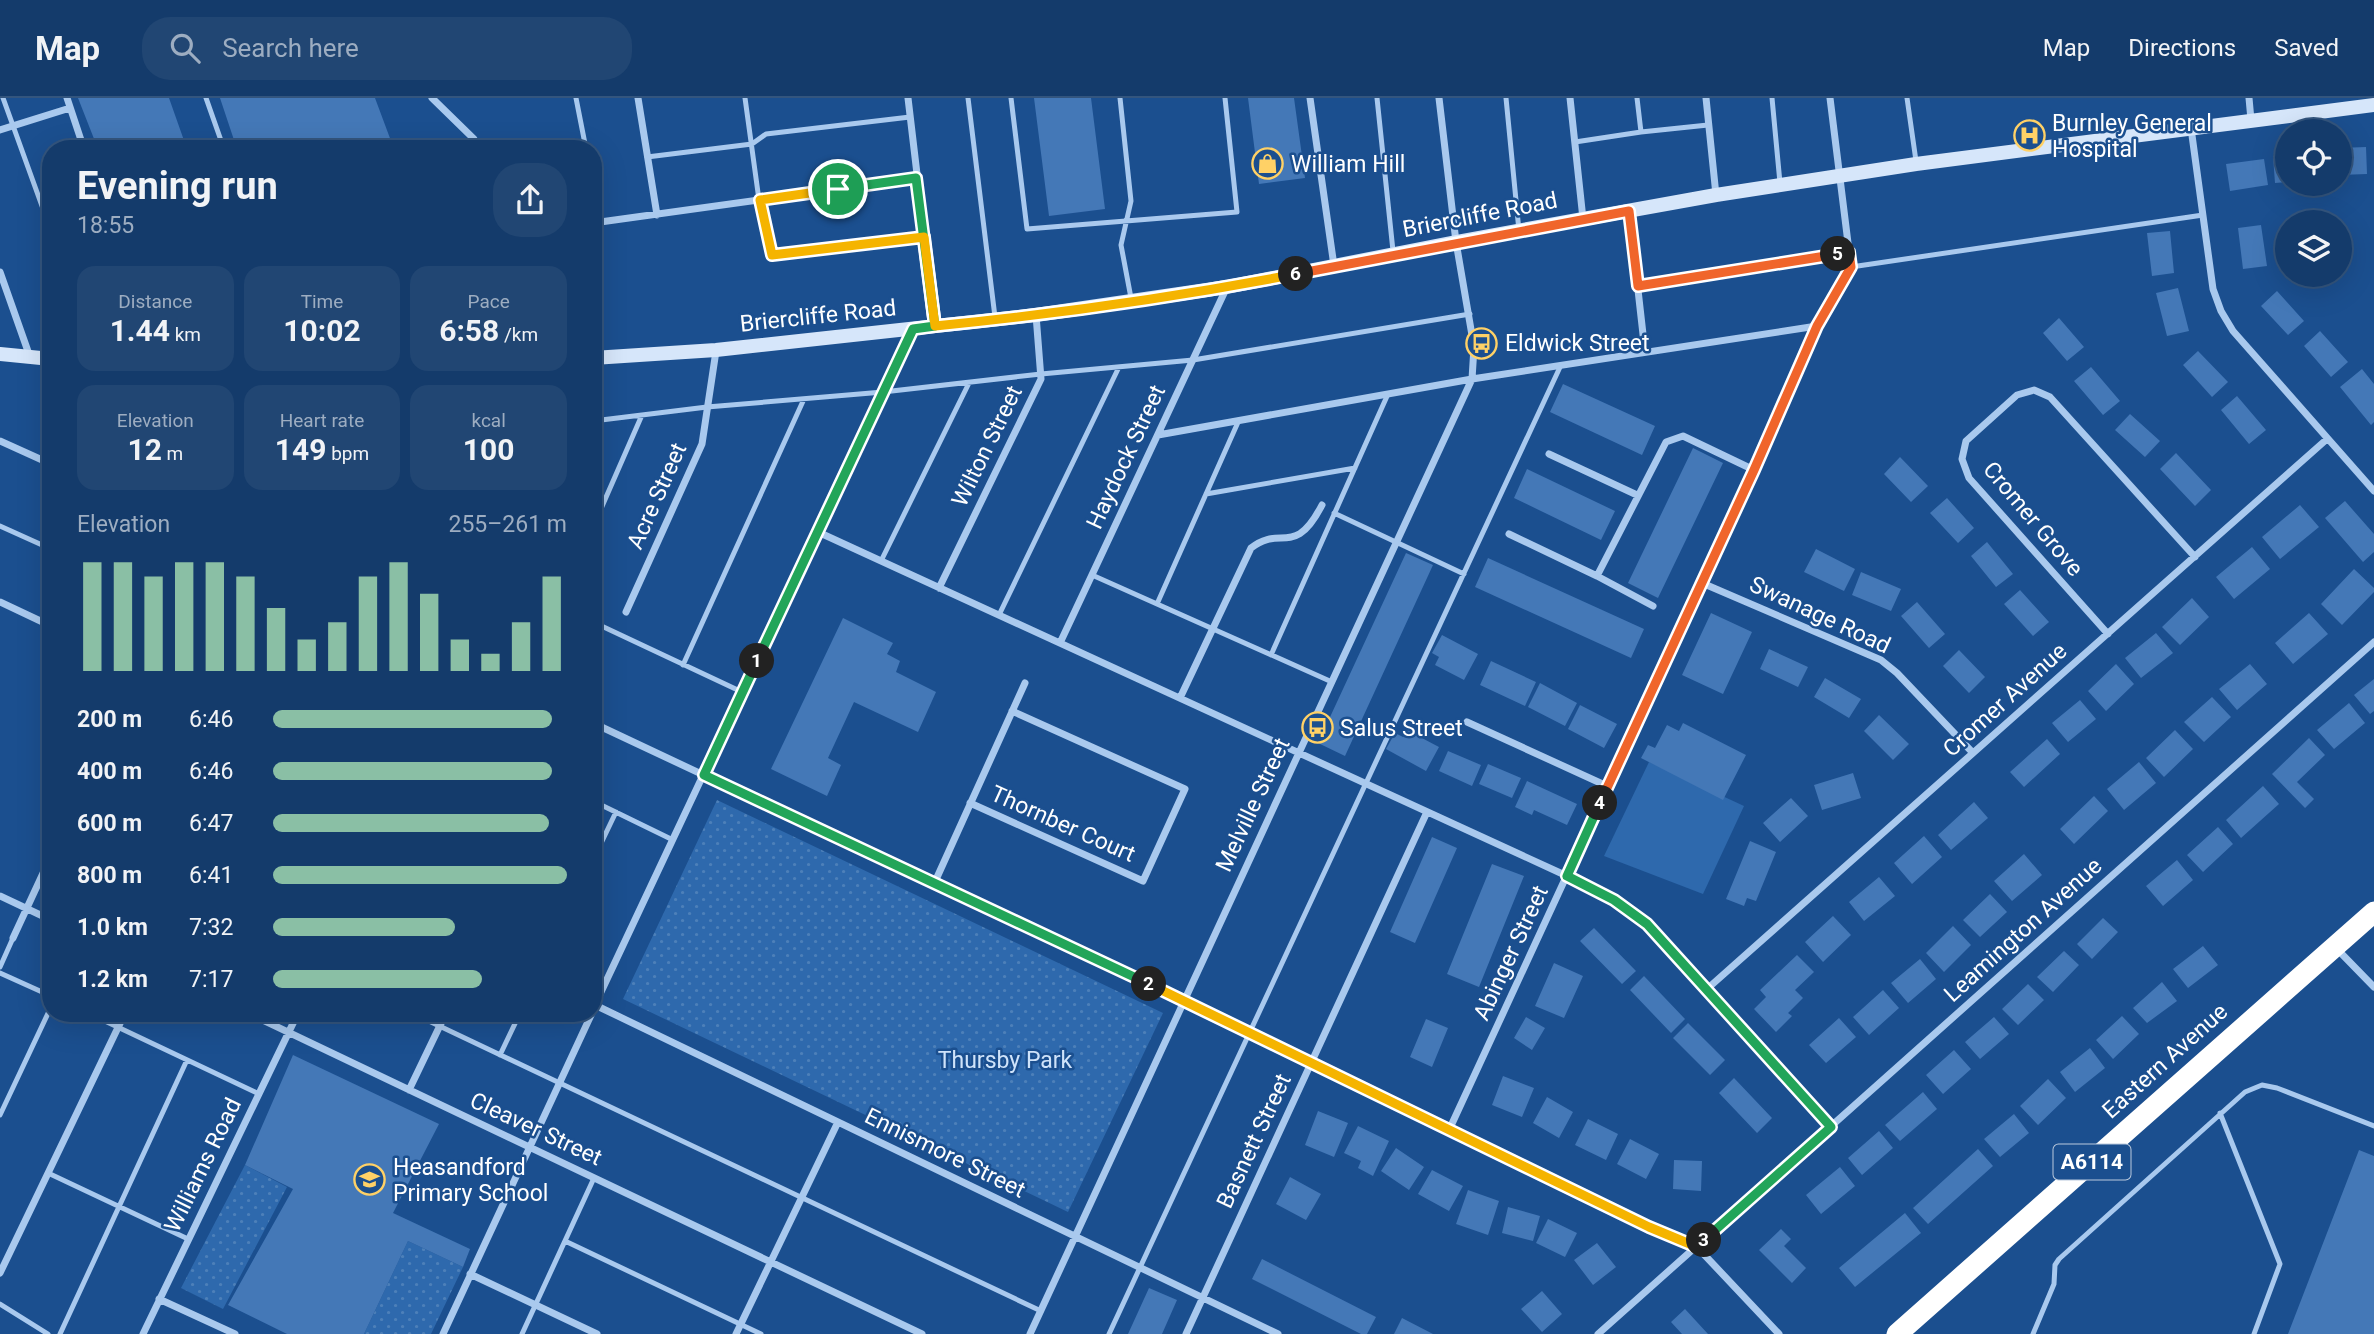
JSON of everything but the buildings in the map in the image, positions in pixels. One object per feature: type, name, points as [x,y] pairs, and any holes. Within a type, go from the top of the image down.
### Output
[{"type":"highway","name":"Eastern Avenue","points":[[1897,1334],[2374,912]]},
{"type":"street","points":[[67,98],[81,140]]},
{"type":"street","points":[[432,98],[474,140]]},
{"type":"street","points":[[638,98],[657,215]]},
{"type":"street","points":[[908,98],[935,326]]},
{"type":"street","points":[[1310,98],[1334,266]]},
{"type":"street","name":"Melville Street","points":[[1030,1334],[1472,379],[1474,347],[1456,242],[1439,98]]},
{"type":"street","points":[[1570,98],[1583,219]]},
{"type":"street","points":[[1706,98],[1716,195]]},
{"type":"street","points":[[1830,98],[1851,267]]},
{"type":"street","points":[[2249,98],[2251,120]]},
{"type":"street","name":"Briercliffe Road","points":[[602,358],[716,350],[1036,315],[1227,287],[1716,195],[1916,164],[2374,105]]},
{"type":"street","points":[[0,130],[70,108]]},
{"type":"street","points":[[2191,128],[2213,289],[2221,311],[2233,331],[2374,491]]},
{"type":"street","points":[[602,222],[916,178]]},
{"type":"street","points":[[1629,211],[1645,352]]},
{"type":"street","name":"Abinger Street","points":[[1450,1128],[1754,470],[1817,326],[1851,267]]},
{"type":"street","points":[[0,272],[30,358]]},
{"type":"street","name":"Haydock Street","points":[[1060,643],[1227,287]]},
{"type":"street","name":"Wilton Street","points":[[939,588],[1041,379],[1036,315]]},
{"type":"street","points":[[1158,435],[1472,379],[1817,326]]},
{"type":"street","points":[[602,990],[913,329]]},
{"type":"street","name":"Acre Street","points":[[626,612],[702,444],[716,350]]},
{"type":"street","points":[[0,354],[42,359]]},
{"type":"street","name":"Cromer Grove","points":[[2108,634],[1969,478],[1962,459],[1966,441],[2017,395],[2034,390],[2050,397],[2195,557]]},
{"type":"street","points":[[1597,576],[1666,442],[1683,436],[1754,470]]},
{"type":"street","name":"Cromer Avenue","points":[[1707,989],[2328,439]]},
{"type":"street","points":[[0,441],[42,460]]},
{"type":"street","points":[[1549,454],[1637,495]]},
{"type":"street","points":[[1180,698],[1251,548],[1265,541],[1294,538],[1309,527],[1322,505]]},
{"type":"street","points":[[818,532],[1614,900],[1647,924],[1831,1127]]},
{"type":"street","points":[[1509,534],[1653,606]]},
{"type":"street","name":"Swanage Road","points":[[1702,583],[1881,660],[1897,673],[1973,753]]},
{"type":"street","points":[[0,602],[42,622]]},
{"type":"street","name":"Leamington Avenue","points":[[1697,1247],[2374,642]]},
{"type":"street","name":"Thornber Court","points":[[933,884],[1025,682]]},
{"type":"street","name":"Thornber Court","points":[[970,803],[1143,881],[1185,789],[1012,711]]},
{"type":"street","points":[[1467,722],[1607,786]]},
{"type":"street","points":[[602,727],[1184,1001],[1649,1227],[1697,1247],[1779,1334]]},
{"type":"street","name":"Basnett Street","points":[[1186,1334],[1427,812]]},
{"type":"street","points":[[13,938],[42,875]]},
{"type":"street","points":[[0,896],[42,916]]},
{"type":"street","points":[[2335,947],[2374,987]]},
{"type":"street","name":"Ennismore Street","points":[[602,1013],[838,1122],[1278,1334]]},
{"type":"street","points":[[0,1273],[120,1022]]},
{"type":"street","name":"Cleaver Street","points":[[267,1022],[922,1334]]},
{"type":"street","name":"Williams Road","points":[[143,1334],[294,1022]]},
{"type":"street","points":[[409,1090],[442,1022]]},
{"type":"street","points":[[443,1334],[587,1022]]},
{"type":"street","points":[[736,1334],[838,1122]]},
{"type":"street","points":[[1598,1334],[1697,1247]]},
{"type":"street","points":[[470,1274],[597,1334]]},
{"type":"street","points":[[159,1299],[235,1334]]},
{"type":"lane","points":[[3,98],[42,206]]},
{"type":"lane","points":[[206,98],[221,140]]},
{"type":"lane","points":[[576,98],[584,140]]},
{"type":"lane","points":[[745,98],[760,200],[772,255],[924,237]]},
{"type":"lane","points":[[968,98],[995,320]]},
{"type":"lane","points":[[1011,98],[1027,229],[1237,212],[1225,98]]},
{"type":"lane","points":[[1120,98],[1131,201],[1121,245],[1131,301]]},
{"type":"lane","points":[[1377,98],[1394,254]]},
{"type":"lane","points":[[1506,98],[1519,231]]},
{"type":"lane","points":[[1637,98],[1641,132]]},
{"type":"lane","points":[[1772,98],[1781,186]]},
{"type":"lane","points":[[1907,98],[1916,164]]},
{"type":"lane","points":[[648,157],[752,144],[766,134],[910,117]]},
{"type":"lane","points":[[1575,142],[1708,125]]},
{"type":"lane","points":[[1851,267],[2203,215]]},
{"type":"lane","points":[[1638,286],[1849,252]]},
{"type":"lane","points":[[602,420],[707,407],[1193,360],[1470,314]]},
{"type":"lane","points":[[1109,1334],[1561,365]]},
{"type":"lane","points":[[999,615],[1119,367]]},
{"type":"lane","points":[[881,561],[969,383]]},
{"type":"lane","points":[[1271,654],[1388,394]]},
{"type":"lane","points":[[683,665],[804,399]]},
{"type":"lane","points":[[602,506],[642,415]]},
{"type":"lane","points":[[1157,604],[1239,420]]},
{"type":"lane","points":[[1206,494],[1355,468]]},
{"type":"lane","points":[[1334,513],[1464,574]]},
{"type":"lane","points":[[0,526],[42,546]]},
{"type":"lane","points":[[1092,575],[1332,681]]},
{"type":"lane","points":[[602,626],[742,692]]},
{"type":"lane","points":[[602,805],[673,840]]},
{"type":"lane","points":[[602,841],[616,812]]},
{"type":"lane","points":[[0,967],[13,938]]},
{"type":"lane","points":[[0,973],[42,992]]},
{"type":"lane","points":[[0,1115],[44,1022]]},
{"type":"lane","points":[[107,1022],[259,1094]]},
{"type":"lane","points":[[430,1022],[1041,1311]]},
{"type":"lane","points":[[500,1055],[516,1022]]},
{"type":"lane","points":[[60,1334],[187,1060]]},
{"type":"lane","points":[[2033,1334],[2054,1284],[2055,1265],[2059,1259],[2245,1092],[2262,1085],[2277,1088],[2374,1126]]},
{"type":"lane","points":[[2220,1113],[2280,1264],[2254,1334]]},
{"type":"lane","points":[[48,1173],[188,1239]]},
{"type":"lane","points":[[522,1334],[594,1178]]},
{"type":"lane","points":[[565,1241],[761,1334]]},
{"type":"lane","points":[[0,1304],[48,1334]]},
{"type":"green space","points":[[1649,762],[1744,806],[1703,894],[1604,856]]},
{"type":"green space","name":"Thursby Park","points":[[717,800],[1163,1013],[1068,1212],[623,999]]},
{"type":"green space","points":[[245,1165],[287,1187],[223,1309],[181,1288]]},
{"type":"green space","points":[[408,1241],[463,1267],[431,1334],[364,1334]]},
{"type":"place","name":"Burnley General Hospital","points":[[2029,136]]},
{"type":"place","name":"William Hill","points":[[1268,164]]},
{"type":"place","name":"Eldwick Street","points":[[1482,343]]},
{"type":"place","name":"Salus Street","points":[[1317,728]]},
{"type":"place","name":"Heasandford Primary School","points":[[370,1180]]},
{"type":"route","points":[[838,189],[760,200],[772,255],[924,237],[935,326],[1036,315],[1227,287],[1629,211],[1638,286],[1849,252],[1851,267],[1817,326],[1754,470],[1567,876],[1614,900],[1647,924],[1831,1127],[1697,1247],[1649,1227],[1450,1128],[704,775],[913,329],[935,326],[924,237],[916,178],[838,189]]}]
